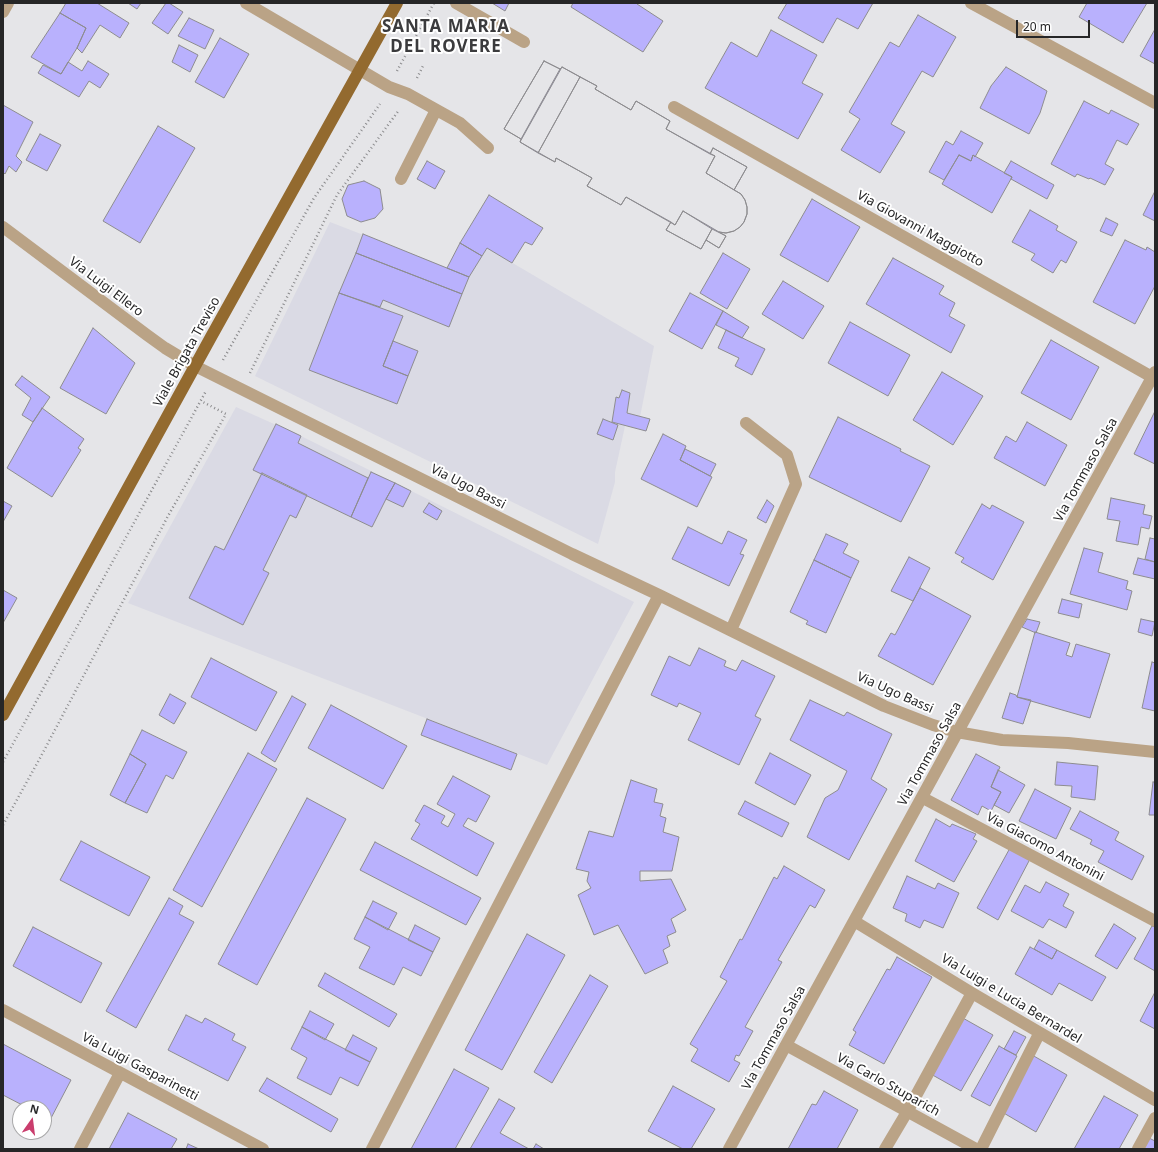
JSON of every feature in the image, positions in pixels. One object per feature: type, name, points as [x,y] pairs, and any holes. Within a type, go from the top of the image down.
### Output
[{"type":"main road","name":"Viale Brigata Treviso","points":[[3,715],[397,3]]},
{"type":"street","points":[[3,12],[8,3]]},
{"type":"street","points":[[246,3],[389,87],[408,94],[460,123],[488,148]]},
{"type":"street","points":[[456,3],[524,42]]},
{"type":"street","points":[[971,3],[1155,103]]},
{"type":"street","name":"Via Giovanni Maggiotto","points":[[674,107],[1154,374]]},
{"type":"street","points":[[401,179],[436,110]]},
{"type":"street","name":"Via Luigi Ellero","points":[[3,227],[153,340],[195,366]]},
{"type":"street","name":"Via Ugo Bassi","points":[[195,366],[565,551],[660,595],[884,706],[927,723],[958,732],[1002,740],[1155,752]]},
{"type":"street","name":"Via Tommaso Salsa","points":[[729,1149],[1154,374]]},
{"type":"street","points":[[731,630],[796,484],[787,455],[746,423]]},
{"type":"street","points":[[372,1149],[660,595]]},
{"type":"street","name":"Via Giacomo Antonini","points":[[922,798],[1155,921]]},
{"type":"street","name":"Via Luigi e Lucia Bernardel","points":[[854,921],[1039,1034],[1155,1100]]},
{"type":"street","points":[[885,1149],[972,993]]},
{"type":"street","name":"Via Luigi Gasparinetti","points":[[3,1010],[263,1149]]},
{"type":"street","points":[[981,1149],[1039,1034]]},
{"type":"street","name":"Via Carlo Stuparich","points":[[786,1045],[976,1149]]},
{"type":"street","points":[[80,1149],[120,1073]]},
{"type":"street","points":[[1138,1149],[1155,1118]]},
{"type":"path","points":[[230,348],[314,198],[380,105],[434,3]]},
{"type":"path","points":[[249,373],[337,195],[396,116],[423,66]]},
{"type":"path","points":[[3,762],[201,402],[226,414],[168,516],[3,825]]},
{"type":"shaded area","points":[[330,222],[469,276],[487,248],[654,346],[640,417],[627,413],[630,393],[622,390],[619,398],[616,397],[612,422],[625,426],[615,472],[615,482],[598,544],[255,376]]},
{"type":"shaded area","points":[[236,407],[301,436],[634,602],[547,765],[128,603]]},
{"type":"building","points":[[66,3],[97,3],[129,23],[120,38],[100,25],[82,53],[77,48],[86,28],[60,13]]},
{"type":"building","points":[[128,3],[141,3],[137,9]]},
{"type":"building","points":[[166,3],[169,3],[183,12],[168,34],[152,23]]},
{"type":"building","points":[[492,3],[509,3],[505,11]]},
{"type":"building","points":[[573,3],[637,3],[663,21],[643,52],[571,7]]},
{"type":"building","points":[[787,3],[873,3],[858,29],[837,18],[823,43],[778,18]]},
{"type":"building","points":[[1087,3],[1147,3],[1123,43],[1079,17]]},
{"type":"building","points":[[60,13],[86,28],[77,48],[61,74],[31,57]]},
{"type":"building","points":[[918,15],[956,37],[933,77],[922,71],[891,124],[905,132],[880,173],[841,150],[860,119],[849,112],[890,42],[899,47]]},
{"type":"building","points":[[189,18],[214,30],[205,49],[178,36]]},
{"type":"building","points":[[1155,29],[1155,64],[1140,56]]},
{"type":"building","points":[[771,30],[817,55],[802,83],[823,94],[798,139],[705,88],[731,42],[757,57]]},
{"type":"building","points":[[220,38],[249,54],[224,98],[195,82]]},
{"type":"building","points":[[179,45],[198,55],[190,72],[172,62]]},
{"type":"building","points":[[88,61],[109,74],[100,88],[89,81],[79,97],[38,73],[43,65],[61,74],[68,62],[82,71]]},
{"type":"building","points":[[544,61],[560,69],[562,67],[597,86],[595,89],[631,110],[636,101],[670,121],[666,129],[710,154],[713,148],[747,167],[734,190],[741,194],[747,207],[747,214],[740,227],[734,231],[726,233],[719,232],[726,236],[719,248],[706,240],[701,249],[666,230],[671,222],[626,197],[621,205],[587,186],[592,178],[556,158],[555,162],[520,142],[521,139],[504,129]]},
{"type":"building","points":[[544,61],[560,69],[521,139],[504,129]]},
{"type":"building","points":[[562,67],[580,77],[538,153],[520,142]]},
{"type":"building","points":[[1006,67],[1047,91],[1040,113],[1029,134],[980,108],[991,86]]},
{"type":"building","points":[[580,77],[597,86],[595,89],[631,110],[636,101],[670,121],[666,129],[715,156],[706,173],[741,194],[745,200],[747,214],[740,227],[734,231],[726,233],[719,232],[683,211],[675,225],[626,197],[621,205],[587,186],[592,178],[556,158],[555,162],[538,153]]},
{"type":"building","points":[[1084,101],[1109,114],[1111,110],[1139,124],[1127,145],[1117,140],[1105,164],[1114,169],[1105,185],[1077,174],[1075,177],[1051,164]]},
{"type":"building","points":[[3,105],[33,122],[16,156],[22,162],[16,172],[9,166],[5,174],[3,172]]},
{"type":"building","points":[[158,126],[195,148],[140,243],[103,221]]},
{"type":"building","points":[[961,131],[983,143],[975,157],[973,155],[971,161],[959,155],[944,180],[929,172],[946,141],[953,145]]},
{"type":"building","points":[[40,134],[61,145],[47,171],[26,160]]},
{"type":"building","points":[[713,148],[747,167],[734,190],[706,173],[715,156],[710,154]]},
{"type":"building","points":[[959,155],[971,161],[973,155],[1012,177],[992,213],[942,184]]},
{"type":"building","points":[[427,161],[445,171],[435,189],[417,179]]},
{"type":"building","points":[[1011,161],[1054,185],[1047,199],[1011,179],[1012,177],[1004,173]]},
{"type":"building","points":[[364,181],[380,189],[383,209],[375,218],[361,222],[347,216],[342,199],[348,185]]},
{"type":"building","points":[[1155,191],[1155,221],[1143,215]]},
{"type":"building","points":[[489,195],[543,228],[532,245],[525,242],[512,263],[487,248],[482,256],[460,243]]},
{"type":"building","points":[[812,199],[860,227],[828,282],[780,255]]},
{"type":"building","points":[[1030,210],[1058,226],[1056,230],[1077,242],[1066,263],[1061,260],[1053,273],[1031,260],[1035,254],[1012,242]]},
{"type":"building","points":[[683,211],[712,229],[701,249],[666,230],[671,222],[675,225]]},
{"type":"building","points":[[1106,218],[1118,224],[1112,236],[1100,231]]},
{"type":"building","points":[[712,229],[726,236],[719,248],[706,240]]},
{"type":"building","points":[[363,234],[469,277],[462,294],[356,253]]},
{"type":"building","points":[[1125,240],[1146,250],[1147,247],[1155,252],[1155,286],[1135,324],[1093,302]]},
{"type":"building","points":[[460,243],[482,256],[469,277],[447,268]]},
{"type":"building","points":[[356,253],[462,294],[449,327],[383,300],[380,307],[339,293]]},
{"type":"building","points":[[723,253],[750,269],[727,309],[700,293]]},
{"type":"building","points":[[893,258],[944,286],[939,294],[955,303],[949,316],[965,325],[951,353],[866,304]]},
{"type":"building","points":[[783,281],[824,306],[803,339],[762,314]]},
{"type":"building","points":[[339,293],[403,316],[383,366],[408,376],[397,404],[309,370]]},
{"type":"building","points":[[690,293],[723,311],[702,349],[669,331]]},
{"type":"building","points":[[723,311],[749,327],[742,338],[716,325]]},
{"type":"building","points":[[850,322],[910,355],[888,396],[828,363]]},
{"type":"building","points":[[93,328],[135,363],[106,414],[60,388]]},
{"type":"building","points":[[726,330],[765,349],[752,375],[735,366],[739,358],[718,348]]},
{"type":"building","points":[[1051,340],[1099,367],[1071,420],[1021,393]]},
{"type":"building","points":[[393,341],[418,351],[408,376],[383,366]]},
{"type":"building","points":[[942,372],[983,396],[953,445],[913,420]]},
{"type":"building","points":[[22,376],[50,397],[33,422],[22,415],[31,398],[15,385]]},
{"type":"building","points":[[622,390],[630,393],[627,413],[650,419],[646,431],[612,422],[616,397],[619,398]]},
{"type":"building","points":[[42,408],[84,439],[78,448],[81,450],[52,497],[7,468]]},
{"type":"building","points":[[1155,411],[1155,464],[1134,454]]},
{"type":"building","points":[[838,417],[901,449],[900,451],[930,466],[901,522],[809,477]]},
{"type":"building","points":[[603,419],[618,425],[613,440],[597,434]]},
{"type":"building","points":[[1027,422],[1067,445],[1045,486],[994,458],[1006,436],[1016,442]]},
{"type":"building","points":[[276,424],[301,436],[298,443],[368,478],[351,517],[253,470]]},
{"type":"building","points":[[663,434],[686,446],[680,460],[712,477],[697,507],[641,479]]},
{"type":"building","points":[[685,449],[716,464],[710,476],[680,460]]},
{"type":"building","points":[[371,472],[395,483],[372,527],[351,517]]},
{"type":"building","points":[[262,473],[307,495],[296,518],[290,515],[263,570],[269,573],[243,625],[189,598],[215,546],[224,550]]},
{"type":"building","points":[[395,483],[411,491],[403,507],[386,499]]},
{"type":"building","points":[[1111,498],[1145,505],[1143,514],[1152,516],[1149,529],[1141,527],[1138,545],[1116,541],[1120,521],[1107,519]]},
{"type":"building","points":[[767,500],[774,506],[766,523],[757,518]]},
{"type":"building","points":[[3,501],[12,506],[3,522]]},
{"type":"building","points":[[429,503],[442,511],[437,520],[423,512]]},
{"type":"building","points":[[982,504],[990,509],[992,505],[1024,522],[993,580],[961,562],[964,558],[955,553]]},
{"type":"building","points":[[688,527],[722,544],[728,531],[747,540],[740,554],[744,555],[729,586],[672,559]]},
{"type":"building","points":[[826,534],[848,544],[843,553],[859,561],[851,578],[814,560]]},
{"type":"building","points":[[1150,538],[1155,539],[1155,562],[1145,559]]},
{"type":"building","points":[[1084,548],[1103,553],[1098,572],[1128,581],[1126,589],[1132,591],[1127,610],[1070,594]]},
{"type":"building","points":[[909,557],[930,568],[913,601],[891,591]]},
{"type":"building","points":[[1138,558],[1155,562],[1155,579],[1133,574]]},
{"type":"building","points":[[814,560],[851,578],[826,633],[806,624],[808,621],[790,612]]},
{"type":"building","points":[[920,588],[971,616],[933,685],[878,656],[891,633],[895,635]]},
{"type":"building","points":[[3,590],[17,598],[3,623]]},
{"type":"building","points":[[1062,599],[1082,604],[1079,618],[1058,613]]},
{"type":"building","points":[[1027,619],[1040,622],[1036,633],[1022,627]]},
{"type":"building","points":[[1141,619],[1155,622],[1152,636],[1138,632]]},
{"type":"building","points":[[1035,632],[1070,643],[1066,655],[1072,657],[1076,644],[1110,654],[1090,718],[1017,697]]},
{"type":"building","points":[[699,648],[726,661],[724,666],[736,671],[742,660],[775,676],[755,716],[761,719],[739,765],[688,740],[701,713],[679,703],[677,707],[651,695],[669,656],[690,666]]},
{"type":"building","points":[[211,658],[277,692],[256,731],[191,697]]},
{"type":"building","points":[[1152,662],[1155,663],[1155,711],[1142,708]]},
{"type":"building","points":[[1010,693],[1016,695],[1017,697],[1031,700],[1023,724],[1002,718]]},
{"type":"building","points":[[170,694],[186,703],[174,724],[159,715]]},
{"type":"building","points":[[292,696],[306,704],[275,762],[261,753]]},
{"type":"building","points":[[810,700],[844,716],[847,712],[892,734],[871,779],[887,789],[849,860],[807,837],[825,798],[838,790],[847,771],[790,740]]},
{"type":"building","points":[[331,705],[407,746],[383,789],[308,748]]},
{"type":"building","points":[[427,719],[517,754],[511,770],[421,735]]},
{"type":"building","points":[[142,730],[187,752],[173,779],[166,775],[147,813],[125,803],[146,764],[130,754]]},
{"type":"building","points":[[248,753],[277,769],[202,907],[173,890]]},
{"type":"building","points":[[770,753],[811,775],[795,805],[755,783]]},
{"type":"building","points":[[130,754],[146,764],[125,803],[110,795]]},
{"type":"building","points":[[976,754],[1000,767],[991,787],[1001,792],[991,811],[982,806],[978,815],[951,800]]},
{"type":"building","points":[[1057,762],[1098,766],[1095,800],[1071,797],[1072,786],[1055,785]]},
{"type":"building","points":[[998,770],[1025,785],[1009,813],[994,805],[1001,792],[991,787]]},
{"type":"building","points":[[453,776],[490,796],[476,822],[468,818],[463,826],[494,843],[477,876],[411,839],[420,824],[415,821],[424,805],[445,816],[441,823],[448,827],[455,814],[437,804]]},
{"type":"building","points":[[631,780],[657,789],[654,802],[663,804],[660,816],[666,818],[663,832],[679,837],[672,871],[640,871],[640,881],[671,879],[686,910],[671,919],[676,932],[667,936],[670,946],[663,950],[668,963],[645,974],[618,925],[594,935],[578,895],[591,888],[587,881],[589,872],[576,869],[589,831],[613,837]]},
{"type":"building","points":[[1153,782],[1155,782],[1155,815],[1149,815]]},
{"type":"building","points":[[1035,789],[1071,808],[1056,839],[1019,821]]},
{"type":"building","points":[[307,798],[346,819],[257,985],[218,964]]},
{"type":"building","points":[[745,801],[789,823],[782,837],[738,814]]},
{"type":"building","points":[[1080,811],[1119,832],[1115,840],[1144,856],[1132,880],[1098,862],[1104,851],[1090,844],[1092,840],[1070,829]]},
{"type":"building","points":[[936,819],[950,827],[952,824],[976,834],[973,839],[977,841],[954,882],[915,861]]},
{"type":"building","points":[[81,841],[150,877],[129,916],[60,880]]},
{"type":"building","points":[[375,842],[481,898],[466,925],[360,870]]},
{"type":"building","points":[[1010,848],[1030,859],[998,920],[977,908]]},
{"type":"building","points":[[784,866],[825,890],[815,908],[810,905],[778,960],[782,962],[745,1027],[753,1031],[739,1056],[736,1055],[734,1060],[740,1063],[729,1082],[691,1061],[698,1049],[690,1044],[727,981],[720,977],[740,939],[742,940],[774,877],[777,879]]},
{"type":"building","points":[[907,876],[935,889],[938,883],[959,893],[943,928],[924,920],[920,928],[905,921],[907,914],[893,908]]},
{"type":"building","points":[[1046,882],[1069,894],[1063,906],[1074,912],[1066,928],[1049,919],[1043,928],[1011,911],[1025,885],[1040,893]]},
{"type":"building","points":[[169,898],[183,906],[179,914],[194,922],[136,1028],[106,1011]]},
{"type":"building","points":[[373,901],[397,913],[388,930],[365,917]]},
{"type":"building","points":[[365,917],[433,952],[421,976],[403,967],[394,985],[359,968],[370,947],[354,939]]},
{"type":"building","points":[[1114,924],[1136,938],[1117,969],[1095,956]]},
{"type":"building","points":[[415,925],[440,938],[433,952],[408,940]]},
{"type":"building","points":[[1152,926],[1155,927],[1155,971],[1134,959]]},
{"type":"building","points":[[33,927],[102,963],[81,1003],[13,966]]},
{"type":"building","points":[[527,934],[565,955],[502,1070],[465,1050]]},
{"type":"building","points":[[1039,940],[1057,950],[1052,959],[1034,949]]},
{"type":"building","points":[[1030,947],[1052,959],[1057,950],[1106,977],[1092,1001],[1059,983],[1052,995],[1015,974]]},
{"type":"building","points":[[897,957],[932,977],[884,1064],[849,1045],[856,1032],[853,1030],[887,969],[890,970]]},
{"type":"building","points":[[325,973],[397,1014],[389,1027],[318,986]]},
{"type":"building","points":[[590,975],[608,986],[552,1083],[534,1072]]},
{"type":"building","points":[[1155,992],[1155,1029],[1140,1021]]},
{"type":"building","points":[[310,1011],[334,1024],[325,1040],[302,1027]]},
{"type":"building","points":[[186,1015],[202,1023],[205,1018],[235,1034],[232,1040],[246,1047],[228,1081],[168,1050]]},
{"type":"building","points":[[961,1017],[993,1035],[961,1091],[929,1073]]},
{"type":"building","points":[[302,1027],[370,1062],[358,1086],[340,1077],[331,1095],[297,1078],[307,1058],[291,1049]]},
{"type":"building","points":[[1014,1031],[1026,1037],[1016,1055],[1004,1049]]},
{"type":"building","points":[[353,1035],[377,1048],[370,1062],[345,1050]]},
{"type":"building","points":[[3,1044],[71,1080],[52,1116],[52,1100],[13,1100],[3,1095]]},
{"type":"building","points":[[999,1046],[1017,1056],[990,1106],[971,1096]]},
{"type":"building","points":[[1032,1055],[1067,1075],[1036,1132],[1002,1112]]},
{"type":"building","points":[[454,1069],[489,1088],[455,1149],[411,1149]]},
{"type":"building","points":[[267,1078],[338,1119],[331,1132],[259,1091]]},
{"type":"building","points":[[673,1086],[715,1109],[691,1149],[683,1149],[648,1131]]},
{"type":"building","points":[[824,1091],[858,1110],[837,1149],[788,1149],[812,1104],[816,1105]]},
{"type":"building","points":[[1104,1096],[1138,1115],[1119,1149],[1074,1149]]},
{"type":"building","points":[[499,1099],[515,1108],[500,1133],[529,1149],[470,1149]]},
{"type":"building","points":[[128,1113],[177,1139],[171,1149],[109,1149]]},
{"type":"building","points":[[1149,1138],[1155,1141],[1155,1149],[1142,1149]]},
{"type":"building","points":[[188,1144],[199,1149],[186,1149]]},
{"type":"building","points":[[536,1144],[544,1149],[533,1149]]},
{"type":"district","name":"SANTA MARIA DEL ROVERE","points":[[446,37]]}]
